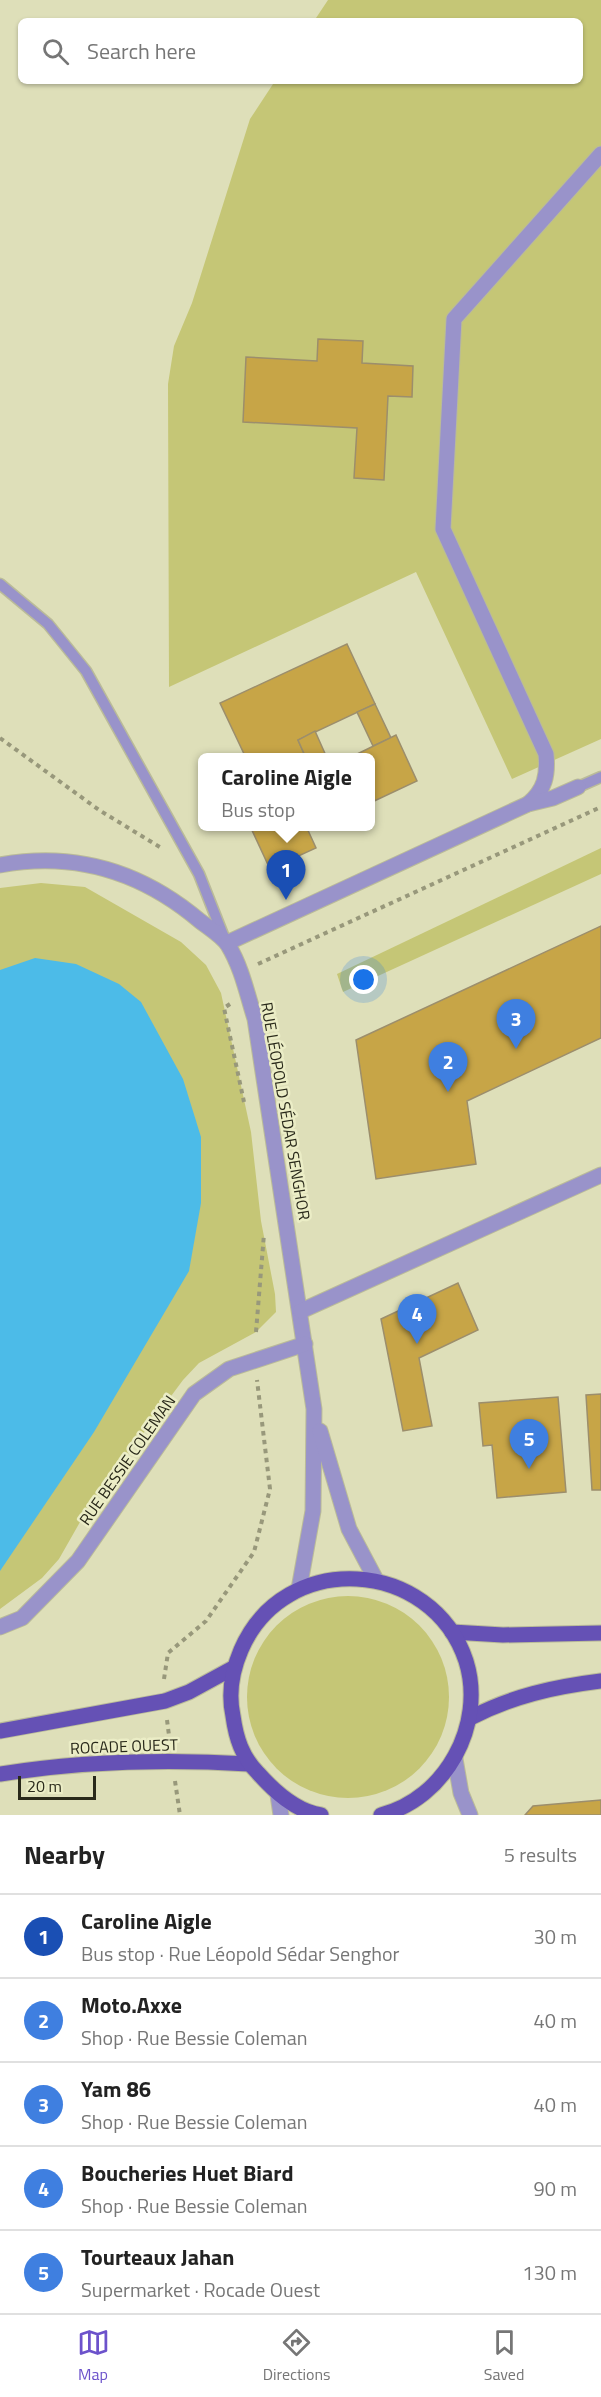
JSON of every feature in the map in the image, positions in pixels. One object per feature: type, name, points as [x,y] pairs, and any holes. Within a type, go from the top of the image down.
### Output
[{"type":"main road","points":[[321,1815],[278,1795],[249,1764],[237,1739],[230,1702],[233,1668],[248,1635],[272,1607],[299,1589],[333,1578],[376,1580],[407,1591],[430,1607],[452,1632],[466,1662],[471,1692],[470,1719],[455,1759],[424,1795],[391,1814]]},
{"type":"main road","points":[[452,1632],[503,1635],[601,1633]]},
{"type":"main road","name":"ROCADE OUEST","points":[[0,1731],[165,1701],[189,1692],[233,1668]]},
{"type":"main road","points":[[470,1719],[523,1695],[601,1681]]},
{"type":"main road","name":"ROCADE OUEST","points":[[0,1774],[86,1763],[183,1761],[249,1764]]},
{"type":"street","points":[[528,804],[538,796],[544,784],[548,771],[546,753],[443,530],[454,319],[601,154]]},
{"type":"street","points":[[0,865],[25,861],[76,861],[124,874],[176,900],[227,943],[528,804],[553,798],[578,787]]},
{"type":"street","name":"RUE LÉOPOLD SÉDAR SENGHOR","points":[[227,943],[241,971],[255,1018],[314,1409],[349,1529],[376,1580]]},
{"type":"street","points":[[301,1311],[318,1306],[601,1174]]},
{"type":"street","name":"RUE BESSIE COLEMAN","points":[[0,1626],[22,1618],[78,1561],[194,1394],[229,1369],[305,1344]]},
{"type":"street","name":"RUE LÉOPOLD SÉDAR SENGHOR","points":[[299,1589],[313,1511],[314,1409]]},
{"type":"street","points":[[455,1759],[461,1793],[470,1815]]},
{"type":"street","points":[[278,1795],[281,1815]]},
{"type":"lane","points":[[0,584],[48,624],[86,671],[199,873],[227,943]]},
{"type":"lane","points":[[578,787],[601,777]]},
{"type":"path","points":[[0,738],[99,810],[166,851],[188,853]]},
{"type":"path","points":[[241,971],[601,807]]},
{"type":"path","points":[[246,989],[224,1008],[246,1109]]},
{"type":"path","points":[[256,1332],[265,1238],[263,1226]]},
{"type":"path","points":[[164,1682],[168,1653],[206,1621],[254,1552],[270,1489],[257,1376]]},
{"type":"path","points":[[166,1714],[170,1749]]},
{"type":"path","points":[[175,1777],[180,1815]]},
{"type":"shaded area","points":[[328,0],[601,0],[601,739],[512,779],[416,572],[169,687],[168,384],[174,346],[192,303],[250,119],[273,84],[583,84],[583,18],[316,18]]},
{"type":"shaded area","points":[[601,848],[601,874],[343,992],[337,974]]},
{"type":"shaded area","points":[[41,883],[85,887],[181,942],[206,965],[221,993],[251,1132],[261,1221],[275,1294],[276,1312],[256,1332],[199,1363],[183,1380],[88,1508],[59,1559],[42,1578],[0,1609],[0,888]]},
{"type":"shaded area","points":[[338,1596],[358,1596],[377,1600],[396,1608],[420,1625],[441,1658],[447,1677],[449,1697],[447,1717],[441,1736],[420,1769],[396,1786],[377,1794],[358,1798],[338,1798],[319,1794],[300,1786],[276,1769],[259,1745],[251,1726],[247,1707],[247,1687],[251,1668],[259,1649],[276,1625],[300,1608],[319,1600]]},
{"type":"water","points":[[35,958],[76,964],[119,984],[141,1002],[183,1079],[201,1137],[201,1203],[189,1271],[94,1432],[0,1571],[0,970]]},
{"type":"building","points":[[318,339],[363,341],[362,363],[413,366],[412,397],[388,396],[384,480],[354,478],[357,428],[243,422],[246,357],[317,361]]},
{"type":"building","points":[[347,644],[375,704],[298,740],[304,753],[244,753],[220,703]]},
{"type":"building","points":[[375,704],[391,738],[373,746],[357,712]]},
{"type":"building","points":[[315,731],[325,753],[304,753],[298,740]]},
{"type":"building","points":[[396,735],[417,781],[375,801],[375,753],[359,753]]},
{"type":"building","points":[[252,831],[308,831],[316,848],[270,869]]},
{"type":"building","points":[[601,926],[601,1038],[467,1101],[476,1164],[376,1179],[356,1040]]},
{"type":"building","points":[[458,1283],[478,1330],[419,1358],[432,1426],[403,1431],[381,1319]]},
{"type":"building","points":[[601,1394],[601,1490],[592,1490],[586,1395]]},
{"type":"building","points":[[558,1397],[566,1492],[497,1498],[492,1445],[483,1446],[479,1403]]},
{"type":"building","points":[[601,1800],[601,1815],[525,1815],[533,1806]]},
{"type":"place","name":"Caroline Aigle","points":[[286,900]]},
{"type":"place","name":"Yam 86","points":[[516,1049]]},
{"type":"place","name":"Moto.Axxe","points":[[448,1092]]},
{"type":"place","name":"Boucheries Huet Biard","points":[[417,1344]]},
{"type":"place","name":"Tourteaux Jahan","points":[[529,1469]]}]
